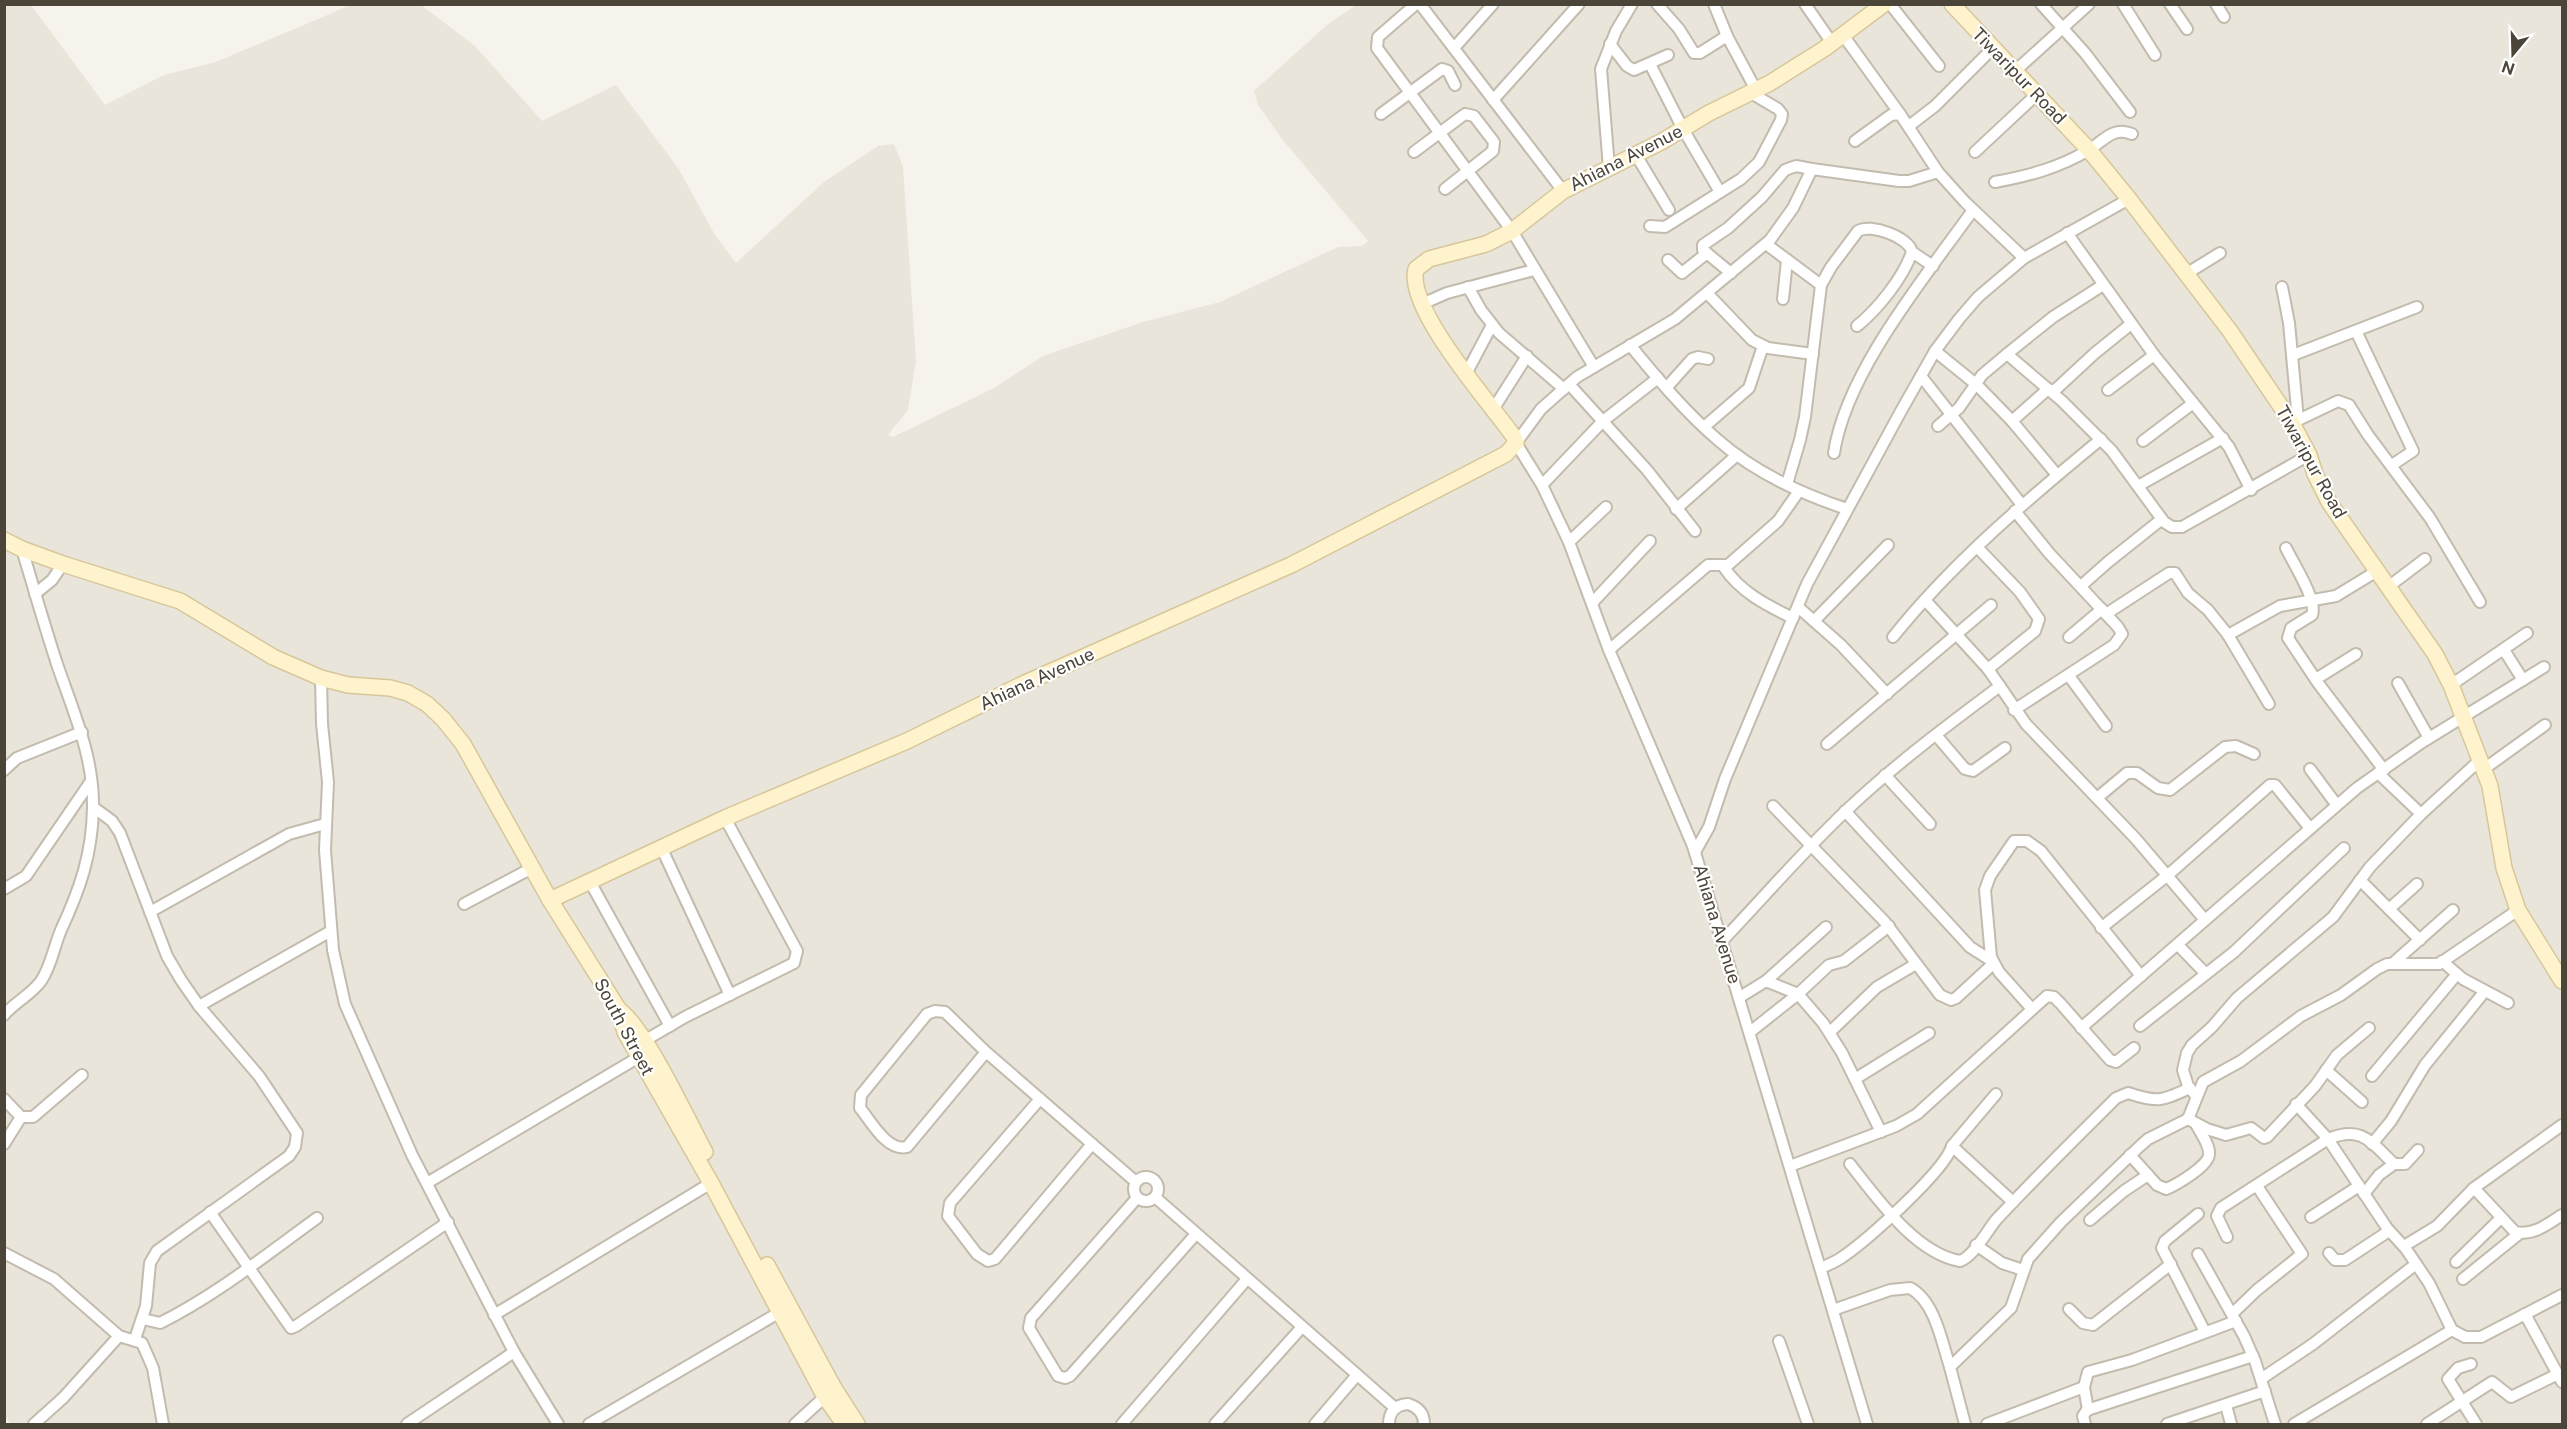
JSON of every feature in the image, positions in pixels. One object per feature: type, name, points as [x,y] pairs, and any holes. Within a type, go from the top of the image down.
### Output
[{"type":"street","points":[[1563,190],[1418,4],[1376,41],[1377,48],[1512,231],[1594,367]]},
{"type":"street","points":[[1454,48],[1493,4]]},
{"type":"street","points":[[1493,100],[1579,4]]},
{"type":"street","points":[[1609,168],[1601,69],[1610,44],[1632,4]]},
{"type":"street","points":[[1657,4],[1679,29],[1694,52],[1700,53],[1727,36]]},
{"type":"street","points":[[1650,226],[1665,227],[1751,171],[1781,120],[1782,114],[1778,109],[1754,91],[1714,4]]},
{"type":"street","points":[[1805,4],[1910,126],[1938,172],[2024,258]]},
{"type":"street","name":"Ahiana Avenue","points":[[1867,1425],[1695,852],[1609,650],[1569,542],[1542,485],[1494,408],[1466,374],[1422,304],[1414,286],[1414,277],[1416,270],[1430,259],[1486,244],[1512,231],[1525,223],[1563,190],[1636,155],[1754,91],[1837,39],[1884,4]]},
{"type":"street","points":[[1890,4],[1939,66]]},
{"type":"street","name":"Tiwaripur Road","points":[[1952,4],[2089,150],[2230,331],[2295,421],[2315,474],[2329,502],[2435,654],[2451,685],[2492,795],[2504,868],[2518,910],[2562,981]]},
{"type":"street","points":[[2041,4],[2085,53],[2130,112]]},
{"type":"street","points":[[2014,72],[2089,4]]},
{"type":"street","points":[[2123,4],[2156,55]]},
{"type":"street","points":[[2170,4],[2187,29]]},
{"type":"street","points":[[2216,4],[2224,17]]},
{"type":"street","points":[[1610,44],[1631,70],[1638,70],[1668,55]]},
{"type":"street","points":[[1910,126],[1935,106],[1992,49]]},
{"type":"street","points":[[1650,64],[1683,129],[1720,192]]},
{"type":"street","points":[[1382,114],[1442,69],[1448,71],[1455,85]]},
{"type":"street","points":[[1975,152],[2037,94]]},
{"type":"street","points":[[1414,152],[1465,114],[1474,116],[1494,142],[1493,151],[1445,189]]},
{"type":"street","points":[[1855,141],[1892,115],[1900,114]]},
{"type":"street","points":[[1995,182],[2046,170],[2089,150],[2113,133],[2123,131],[2132,134]]},
{"type":"street","points":[[1636,155],[1668,210]]},
{"type":"street","points":[[1731,273],[1703,250],[1703,245],[1728,228],[1762,197],[1785,170],[1796,166],[1899,181],[1909,181],[1938,172]]},
{"type":"street","points":[[1516,443],[1541,409],[1567,386],[1594,367],[1675,319],[1766,243],[1793,208],[1812,169]]},
{"type":"street","points":[[1695,852],[1709,827],[1725,779],[1807,584],[1935,351],[1978,297],[2024,258],[2129,199]]},
{"type":"street","points":[[1834,453],[1840,424],[1850,399],[1882,339],[1974,210]]},
{"type":"street","points":[[1787,484],[1800,440],[1821,285],[1831,267],[1864,227],[1893,235],[1908,244],[1912,252],[1933,266]]},
{"type":"street","points":[[2067,233],[2154,355],[2192,404],[2223,438],[2251,490]]},
{"type":"street","points":[[1766,243],[1821,285]]},
{"type":"street","points":[[1857,326],[1875,311],[1887,295],[1912,252]]},
{"type":"street","points":[[1668,260],[1682,273],[1707,253]]},
{"type":"street","points":[[2186,274],[2220,253]]},
{"type":"street","points":[[1783,298],[1786,260]]},
{"type":"street","points":[[1422,304],[1447,293],[1534,270]]},
{"type":"street","points":[[1938,426],[1966,401],[1982,375],[2053,317],[2103,285]]},
{"type":"street","points":[[1467,287],[1492,325],[1527,356],[1567,386],[1603,421],[1647,470],[1695,531]]},
{"type":"street","points":[[2282,287],[2293,355],[2295,421],[2338,401],[2346,402],[2430,518],[2480,602]]},
{"type":"street","points":[[1707,293],[1752,340],[1763,346],[1813,354]]},
{"type":"street","points":[[2293,355],[2417,307]]},
{"type":"street","points":[[2048,389],[2054,391],[2131,324]]},
{"type":"street","points":[[1466,374],[1492,325]]},
{"type":"street","points":[[2356,331],[2413,451],[2392,465]]},
{"type":"street","points":[[1630,345],[1704,427],[1737,455],[1799,491],[1847,509]]},
{"type":"street","points":[[1704,427],[1749,388],[1763,346]]},
{"type":"street","points":[[1935,351],[1977,384],[2012,421],[2057,475]]},
{"type":"street","points":[[2007,354],[2101,439],[2162,519],[2172,527],[2182,527],[2251,490],[2309,455]]},
{"type":"street","points":[[2108,390],[2154,355]]},
{"type":"street","points":[[1494,408],[1527,356]]},
{"type":"street","points":[[1667,387],[1692,359],[1698,357],[1708,359]]},
{"type":"street","points":[[1921,376],[2055,560],[2121,631],[2120,639],[2014,710]]},
{"type":"street","points":[[1542,485],[1603,421],[1658,378]]},
{"type":"street","points":[[2012,421],[2048,389]]},
{"type":"street","points":[[2144,441],[2192,404]]},
{"type":"street","points":[[2138,486],[2223,438]]},
{"type":"street","points":[[1893,637],[1925,600],[1977,547],[2018,508],[2101,439]]},
{"type":"street","name":"Ahiana Avenue","points":[[550,900],[725,818],[907,741],[1024,683],[1296,562],[1506,454],[1516,443]]},
{"type":"street","points":[[1676,509],[1737,455]]},
{"type":"street","points":[[1723,566],[1728,565],[1768,531],[1799,491]]},
{"type":"street","points":[[1569,542],[1606,507]]},
{"type":"street","points":[[2081,586],[2162,519]]},
{"type":"street","name":"South Street","points":[[4,540],[63,564],[180,602],[273,657],[321,678],[348,684],[390,688],[408,693],[427,704],[443,719],[463,744],[550,900],[619,1010],[625,1032],[711,1183],[780,1312],[830,1392],[844,1425]]},
{"type":"street","points":[[1593,602],[1650,541]]},
{"type":"street","points":[[1814,621],[1888,545]]},
{"type":"street","points":[[1977,547],[2020,592],[2039,619],[2035,631],[1988,669]]},
{"type":"street","points":[[2286,548],[2312,600],[2314,609],[2312,615],[2291,628],[2288,634],[2316,679],[2381,771],[2421,814]]},
{"type":"street","points":[[4,1015],[45,976],[60,931],[75,904],[84,874],[93,807],[82,732],[22,549]]},
{"type":"street","points":[[2388,587],[2425,559]]},
{"type":"street","points":[[1609,650],[1708,565],[1715,563],[1723,566],[1738,586],[1752,596],[1793,618]]},
{"type":"street","points":[[35,594],[52,580],[63,564]]},
{"type":"street","points":[[2228,635],[2280,606],[2336,596],[2377,571]]},
{"type":"street","points":[[2069,638],[2104,611],[2173,573],[2188,593],[2208,610],[2228,635],[2269,704]]},
{"type":"street","points":[[1925,600],[1988,669],[2014,710],[2168,875],[2205,921]]},
{"type":"street","points":[[1827,744],[1991,605]]},
{"type":"street","points":[[1798,607],[1848,651],[1887,694]]},
{"type":"street","points":[[2451,685],[2527,633]]},
{"type":"street","points":[[2504,650],[2523,680]]},
{"type":"street","points":[[2316,679],[2356,654]]},
{"type":"street","points":[[2081,1028],[2336,804],[2429,738],[2544,667]]},
{"type":"street","points":[[2068,675],[2106,726]]},
{"type":"street","points":[[321,678],[322,724],[328,782],[325,850],[331,931],[345,1004],[427,1182],[494,1315],[558,1424]]},
{"type":"street","points":[[2398,684],[2429,738]]},
{"type":"street","points":[[1723,940],[1811,844],[1845,811],[1885,775],[2000,686]]},
{"type":"street","points":[[2130,1155],[2157,1185],[2166,1189],[2186,1178],[2204,1164],[2210,1154],[2192,1121],[2193,1092],[2184,1077],[2183,1064],[2192,1045],[2212,1027],[2237,998],[2333,917],[2360,880],[2421,814],[2482,764],[2545,724]]},
{"type":"street","points":[[4,770],[17,758],[82,732]]},
{"type":"street","points":[[1936,735],[1965,770],[1969,771],[2005,748]]},
{"type":"street","points":[[2097,798],[2127,773],[2137,773],[2158,788],[2169,790],[2225,747],[2236,746],[2254,754]]},
{"type":"street","points":[[2310,769],[2336,804]]},
{"type":"street","points":[[1885,775],[1930,824]]},
{"type":"street","points":[[4,890],[26,876],[91,781]]},
{"type":"street","points":[[2102,928],[2168,875],[2270,785],[2275,785],[2309,828]]},
{"type":"street","points":[[1773,806],[1888,926],[1940,995],[1951,1000],[1993,963]]},
{"type":"street","points":[[93,807],[112,821],[120,833],[167,956],[199,1006],[259,1076],[297,1133],[295,1147],[289,1156],[157,1251],[152,1259],[143,1319],[135,1339]]},
{"type":"street","points":[[1845,811],[1970,947],[1993,963],[2032,1009]]},
{"type":"street","points":[[644,1041],[730,994],[794,963],[797,951],[725,818]]},
{"type":"street","points":[[150,912],[289,834],[325,825]]},
{"type":"street","points":[[1993,963],[1985,890],[1990,876],[2014,841],[2027,841],[2041,851],[2141,975]]},
{"type":"street","points":[[661,848],[730,994]]},
{"type":"street","points":[[2140,1026],[2234,952],[2344,848]]},
{"type":"street","points":[[464,904],[532,868]]},
{"type":"street","points":[[589,880],[670,1026]]},
{"type":"street","points":[[2360,880],[2420,940]]},
{"type":"street","points":[[2389,909],[2417,884]]},
{"type":"street","points":[[2392,964],[2453,910]]},
{"type":"street","points":[[1850,1164],[1892,1215],[1918,1239],[1954,1260],[1964,1260],[2013,1202],[2116,1098],[2128,1093],[2142,1099],[2158,1100],[2193,1092],[2209,1078],[2241,1061],[2301,1016],[2341,995],[2376,969],[2392,964],[2439,964],[2518,910]]},
{"type":"street","points":[[1750,1032],[1830,965],[1844,961],[1888,926]]},
{"type":"street","points":[[1740,997],[1766,981],[1826,927]]},
{"type":"street","points":[[199,1006],[331,931]]},
{"type":"street","points":[[2178,945],[2206,974]]},
{"type":"street","points":[[2442,961],[2485,992],[2508,1003]]},
{"type":"street","points":[[1830,1032],[1877,987],[1916,964]]},
{"type":"street","points":[[2372,1076],[2457,974]]},
{"type":"street","points":[[1766,981],[1798,994],[1830,1032],[1881,1132]]},
{"type":"street","points":[[2372,1144],[2391,1121],[2425,1065],[2485,992]]},
{"type":"street","points":[[1790,1166],[1903,1122],[1927,1106],[2032,1009],[2051,995],[2113,1062],[2121,1060],[2134,1048]]},
{"type":"street","points":[[619,1010],[628,1016],[644,1041],[830,1392],[857,1425]]},
{"type":"street","points":[[986,1052],[907,1147],[900,1149],[891,1145],[860,1107],[861,1095],[930,1012],[945,1012],[986,1052],[1136,1182]]},
{"type":"street","points":[[1950,1367],[2011,1308],[2015,1302],[2028,1259],[2061,1222],[2148,1139],[2192,1121],[2226,1135],[2251,1128],[2265,1138],[2315,1086],[2337,1055],[2369,1028]]},
{"type":"street","points":[[1855,1079],[1929,1033]]},
{"type":"street","points":[[427,1182],[639,1057]]},
{"type":"street","points":[[2326,1070],[2362,1102]]},
{"type":"street","points":[[21,1118],[33,1117],[82,1075]]},
{"type":"street","points":[[1821,1268],[1848,1253],[1892,1215],[1941,1166],[1952,1146],[1996,1094]]},
{"type":"street","points":[[4,1099],[21,1118]]},
{"type":"street","points":[[1040,1099],[950,1203],[948,1216],[976,1254],[988,1261],[995,1259],[1092,1143]]},
{"type":"street","points":[[2296,1104],[2328,1139],[2389,1231],[2404,1246],[2429,1283],[2452,1330],[2465,1337],[2481,1337],[2562,1295]]},
{"type":"street","points":[[4,1144],[21,1118]]},
{"type":"street","points":[[2404,1246],[2437,1226],[2474,1188],[2562,1125]]},
{"type":"street","points":[[2227,1237],[2217,1212],[2274,1172],[2298,1160],[2328,1139],[2343,1133],[2354,1133],[2372,1144],[2394,1164]]},
{"type":"street","points":[[1952,1146],[2013,1202]]},
{"type":"street","points":[[2311,1217],[2362,1190],[2394,1164],[2405,1164],[2418,1150]]},
{"type":"street","points":[[2090,1220],[2124,1191],[2148,1175]]},
{"type":"street","points":[[1145,1177],[1152,1179],[1158,1187],[1155,1197],[1146,1202],[1137,1198],[1134,1190],[1136,1182],[1145,1177]]},
{"type":"street","points":[[494,1315],[711,1183]]},
{"type":"street","points":[[2088,1410],[2084,1387],[2086,1374],[2132,1360],[2205,1332],[2234,1317],[2257,1290],[2302,1254],[2257,1186]]},
{"type":"street","points":[[2474,1188],[2510,1228],[2520,1233],[2534,1232],[2562,1215]]},
{"type":"street","points":[[1155,1197],[1395,1408]]},
{"type":"street","points":[[1137,1198],[1031,1318],[1029,1328],[1058,1376],[1065,1378],[1070,1376],[1196,1234]]},
{"type":"street","points":[[210,1212],[287,1325],[296,1326],[448,1222]]},
{"type":"street","points":[[2198,1214],[2165,1241],[2162,1248],[2205,1332]]},
{"type":"street","points":[[143,1319],[160,1323],[183,1312],[317,1218]]},
{"type":"street","points":[[2456,1262],[2501,1218]]},
{"type":"street","points":[[2330,1253],[2335,1260],[2345,1260],[2389,1231]]},
{"type":"street","points":[[2463,1279],[2520,1233]]},
{"type":"street","points":[[1976,1245],[2002,1263],[2023,1270]]},
{"type":"street","points":[[4,1253],[54,1280],[120,1336],[135,1339],[146,1349],[153,1368],[163,1425]]},
{"type":"street","points":[[2198,1254],[2253,1356],[2274,1425]]},
{"type":"street","points":[[2069,1309],[2083,1323],[2093,1325],[2171,1264]]},
{"type":"street","points":[[2261,1380],[2416,1264]]},
{"type":"street","points":[[1122,1425],[1247,1279]]},
{"type":"street","points":[[1833,1310],[1890,1290],[1911,1288],[1923,1298],[1933,1316],[1950,1367],[1965,1425]]},
{"type":"street","points":[[589,1425],[780,1312]]},
{"type":"street","points":[[2427,1425],[2492,1382],[2511,1397],[2560,1378],[2526,1314]]},
{"type":"street","points":[[1215,1425],[1302,1327]]},
{"type":"street","points":[[2294,1425],[2452,1330]]},
{"type":"street","points":[[34,1425],[63,1398],[120,1336]]},
{"type":"street","points":[[1779,1341],[1808,1425]]},
{"type":"street","points":[[407,1425],[514,1352]]},
{"type":"street","points":[[2085,1425],[2084,1416],[2088,1410],[2253,1356]]},
{"type":"street","points":[[2471,1364],[2458,1368],[2448,1379],[2476,1425]]},
{"type":"street","points":[[1315,1425],[1357,1375]]},
{"type":"street","points":[[1987,1425],[2084,1387]]},
{"type":"street","points":[[2167,1425],[2265,1391]]},
{"type":"street","points":[[795,1425],[830,1392]]},
{"type":"street","points":[[1389,1425],[1389,1418],[1395,1408],[1401,1405],[1414,1406],[1423,1415],[1424,1425]]},
{"type":"street","points":[[2226,1405],[2231,1425]]},
{"type":"shaded area","points":[[4,5],[31,5],[105,105],[164,75],[216,62],[351,5],[421,5],[475,46],[542,121],[616,85],[678,168],[715,235],[736,263],[824,182],[878,146],[894,144],[903,167],[916,361],[908,410],[888,435],[893,437],[994,388],[1043,356],[1143,322],[1220,302],[1338,247],[1362,246],[1368,241],[1282,139],[1258,105],[1254,91],[1328,24],[1356,5],[2562,5],[2562,1424],[11,1424],[4,1416]]}]
